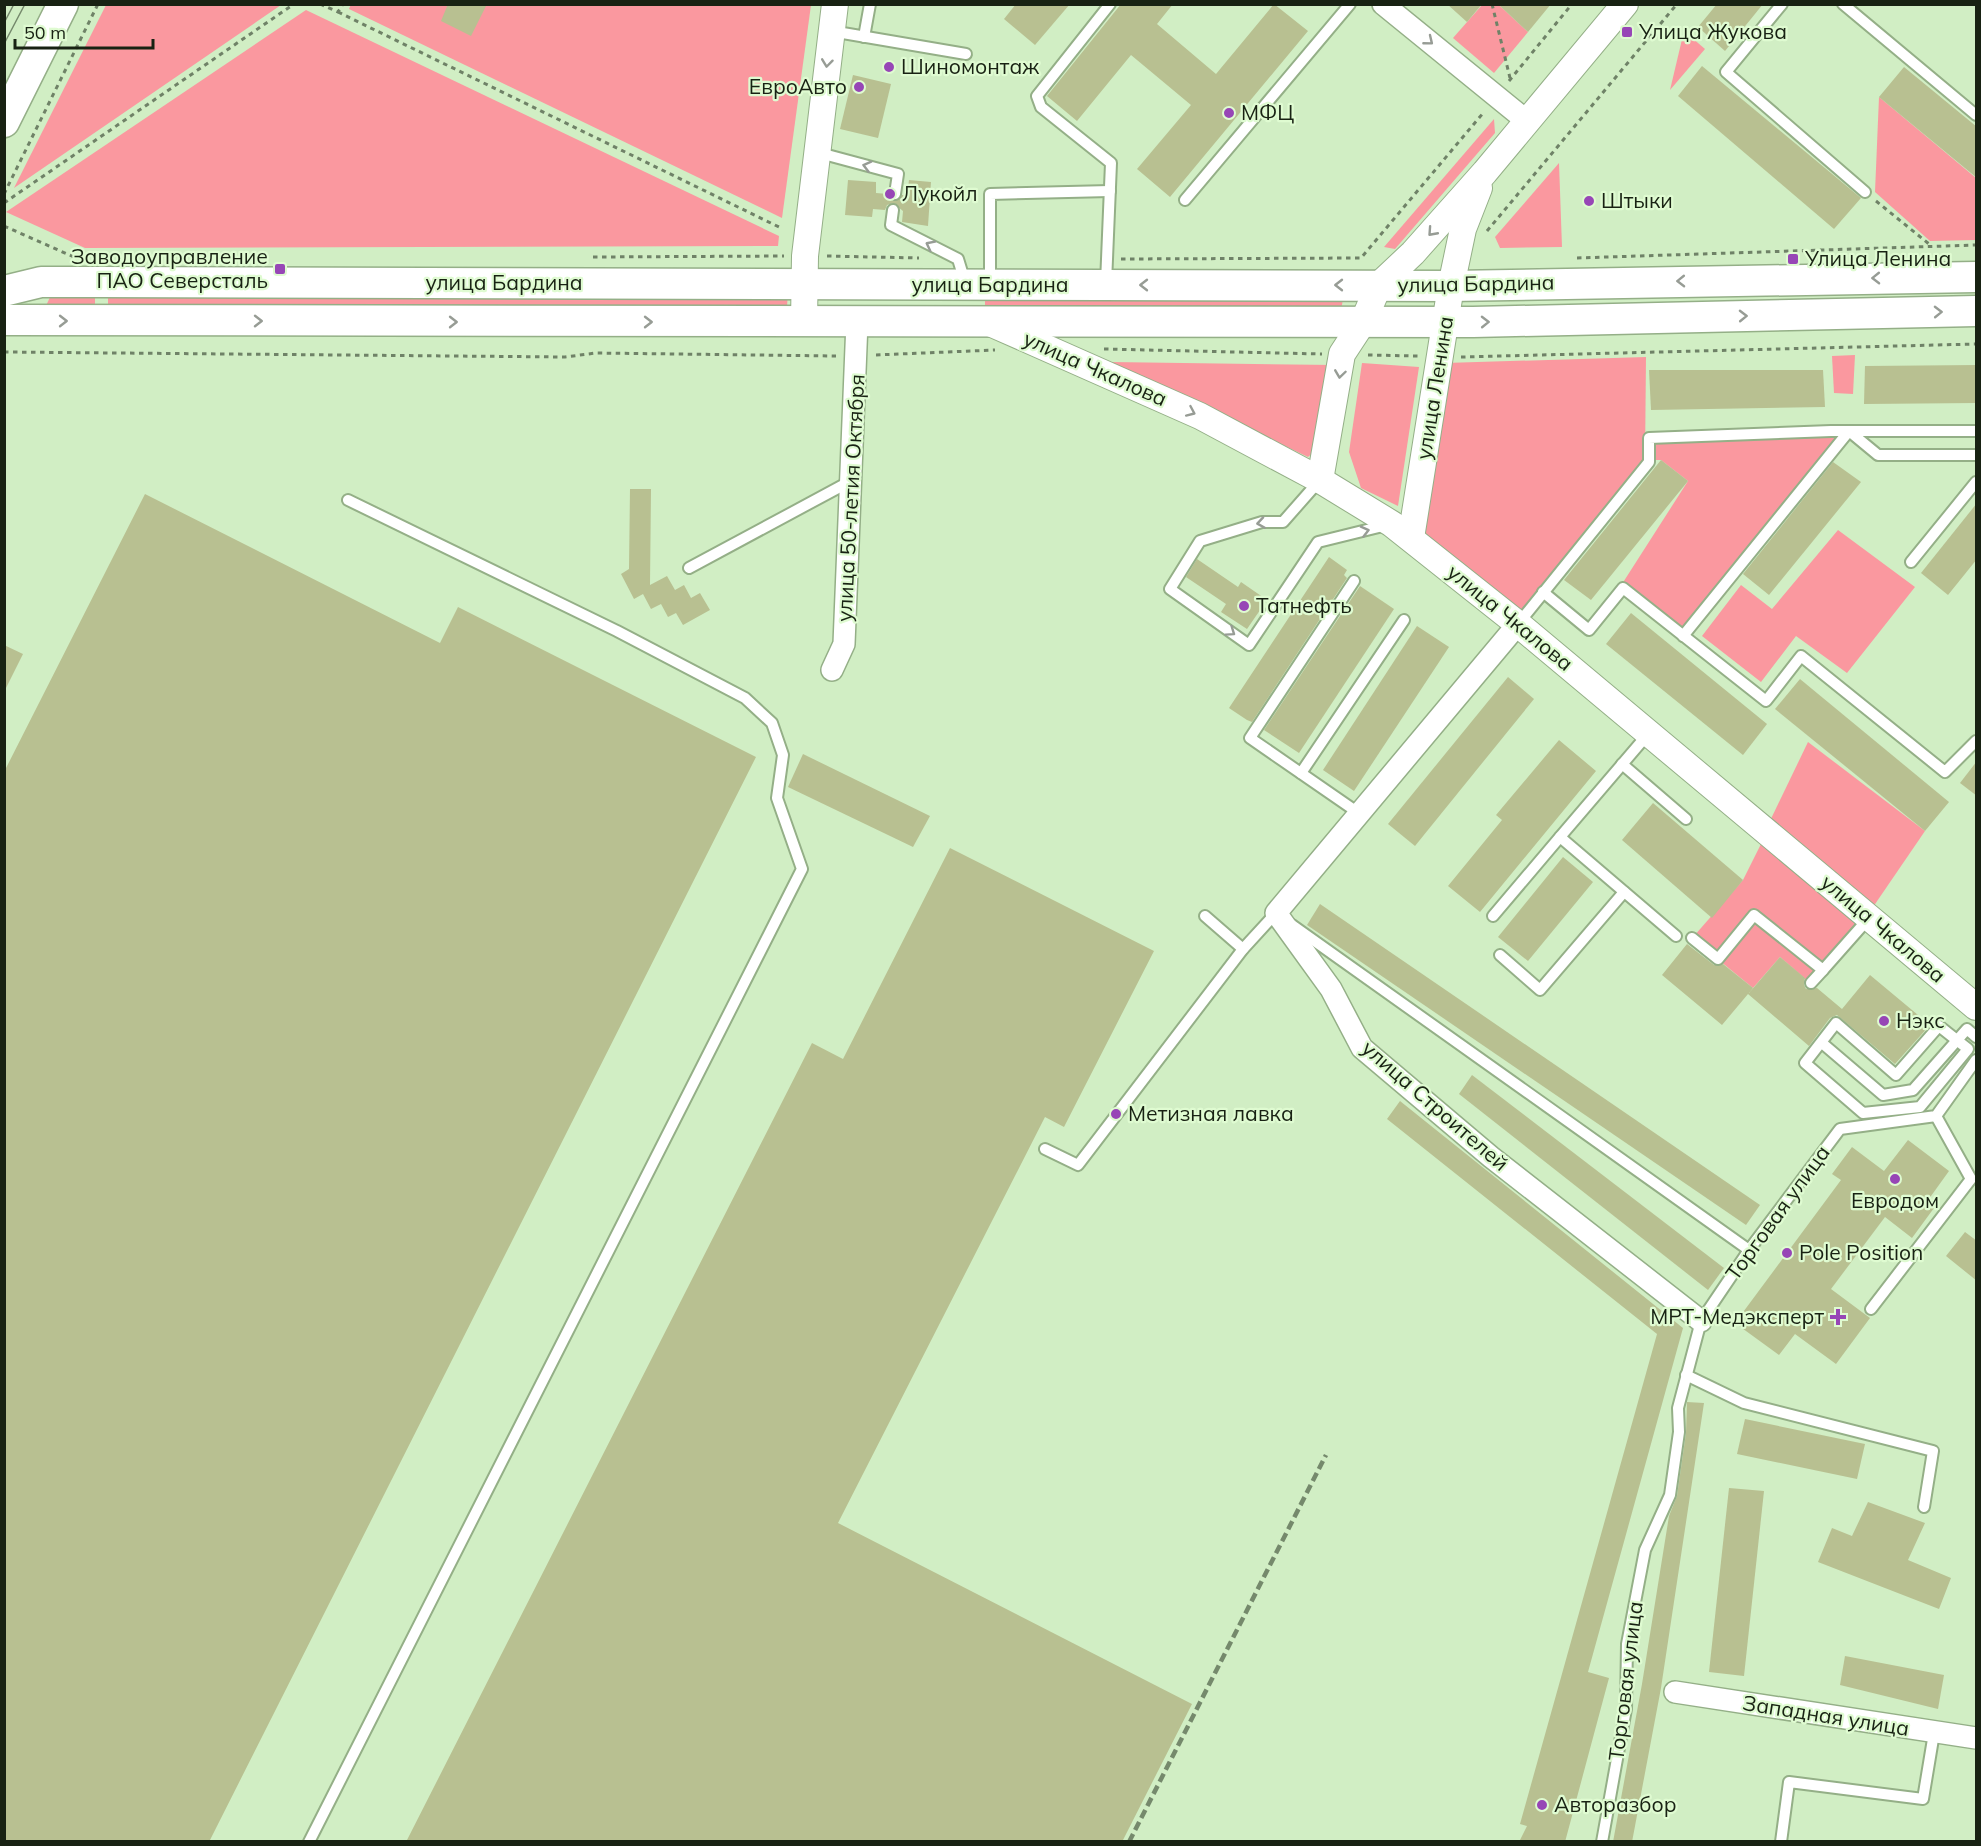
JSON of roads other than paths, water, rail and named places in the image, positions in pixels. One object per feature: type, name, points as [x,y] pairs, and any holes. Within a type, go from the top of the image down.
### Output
[{"type":"main road","points":[[4,122],[63,4]]},
{"type":"main road","points":[[4,270],[41,282]]},
{"type":"main road","name":"улица Бардина","points":[[4,291],[41,282],[294,282],[804,270],[978,285],[1106,272],[1379,285],[1451,286],[1977,277]]},
{"type":"main road","points":[[294,282],[294,321]]},
{"type":"main road","name":"улица Бардина","points":[[4,320],[804,323],[984,320],[1445,322],[1977,311]]},
{"type":"street","points":[[804,323],[804,270],[835,4]]},
{"type":"street","points":[[1383,4],[1528,122]]},
{"type":"street","name":"улица Ленина","points":[[1320,480],[1342,354],[1363,322],[1379,285],[1413,252],[1485,172],[1625,4]]},
{"type":"street","name":"улица Ленина","points":[[1402,531],[1463,229],[1485,172]]},
{"type":"street","name":"улица Чкалова","points":[[984,320],[1200,416],[1320,480],[1402,531],[1518,624],[1977,1007]]},
{"type":"street","name":"улица 50-летия Октября","points":[[832,670],[844,644],[849,482],[858,356],[857,322]]},
{"type":"street","points":[[1276,913],[1518,624]]},
{"type":"street","name":"улица Строителей","points":[[1276,913],[1331,989],[1362,1048],[1491,1157],[1701,1321]]},
{"type":"street","name":"Западная улица","points":[[1675,1692],[1977,1738]]},
{"type":"lane","points":[[864,37],[870,4]]},
{"type":"lane","points":[[1106,272],[1111,163],[1041,107],[1037,96],[1110,4]]},
{"type":"lane","points":[[1185,200],[1350,4]]},
{"type":"lane","points":[[1782,4],[1726,72],[1865,192]]},
{"type":"lane","points":[[1843,4],[1977,115]]},
{"type":"lane","points":[[831,31],[966,54]]},
{"type":"lane","points":[[816,152],[898,174],[895,194]]},
{"type":"lane","points":[[978,285],[990,194],[1110,191]]},
{"type":"lane","points":[[893,210],[891,225],[958,259],[978,285]]},
{"type":"lane","points":[[1518,624],[1649,462],[1649,438],[1849,431],[1977,431]]},
{"type":"lane","points":[[1849,431],[1878,455],[1977,455]]},
{"type":"lane","points":[[1683,636],[1849,431]]},
{"type":"lane","points":[[1320,480],[1283,522],[1262,522],[1200,541],[1170,589],[1249,645],[1318,542],[1402,531]]},
{"type":"lane","points":[[689,568],[849,482]]},
{"type":"lane","points":[[1911,562],[1977,482]]},
{"type":"lane","points":[[309,1842],[802,868],[777,798],[783,755],[772,723],[745,698],[617,632],[348,500]]},
{"type":"lane","points":[[1354,581],[1250,738],[1360,814]]},
{"type":"lane","points":[[1543,592],[1589,630],[1623,588],[1766,701],[1801,656],[1945,772],[1977,741]]},
{"type":"lane","points":[[1301,774],[1404,620]]},
{"type":"lane","points":[[1493,916],[1649,733]]},
{"type":"lane","points":[[1622,764],[1686,819]]},
{"type":"lane","points":[[1560,837],[1676,936]]},
{"type":"lane","points":[[1500,955],[1540,990],[1624,892]]},
{"type":"lane","points":[[1045,1149],[1078,1165],[1243,949],[1276,913],[1749,1250]]},
{"type":"lane","points":[[1692,938],[1718,959],[1754,915],[1822,970]]},
{"type":"lane","points":[[1205,916],[1243,949]]},
{"type":"lane","points":[[1811,983],[1870,918]]},
{"type":"lane","points":[[1836,1023],[1896,1075],[1939,1026],[1968,1049],[1920,1107],[1863,1113],[1804,1063],[1822,1043],[1836,1023]]},
{"type":"lane","points":[[1822,1043],[1882,1095],[1913,1090],[1967,1029],[1977,1037]]},
{"type":"lane","points":[[1871,1309],[1974,1182],[1936,1116],[1977,1060]]},
{"type":"lane","name":"Торговая улица","points":[[1602,1842],[1626,1709],[1627,1644],[1645,1550],[1670,1495],[1679,1432],[1678,1408],[1701,1321],[1749,1250],[1840,1129],[1936,1116]]},
{"type":"lane","points":[[1686,1375],[1744,1402],[1932,1451],[1924,1507]]},
{"type":"lane","points":[[1781,1842],[1789,1782],[1923,1799],[1934,1732]]},
{"type":"tram line","points":[[4,23],[14,4]]},
{"type":"tram line","points":[[4,44],[25,4]]},
{"type":"railway","points":[[1129,1842],[1326,1455]]},
{"type":"place","name":"Улица Жукова","points":[[1627,32]]},
{"type":"place","name":"Шиномонтаж","points":[[889,67]]},
{"type":"place","name":"ЕвроАвто","points":[[859,87]]},
{"type":"place","name":"МФЦ","points":[[1229,113]]},
{"type":"place","name":"Лукойл","points":[[890,194]]},
{"type":"place","name":"Штыки","points":[[1589,201]]},
{"type":"place","name":"Улица Ленина","points":[[1793,259]]},
{"type":"place","name":"Заводоуправление ПАО Северсталь","points":[[280,269]]},
{"type":"place","name":"Татнефть","points":[[1244,606]]},
{"type":"place","name":"Нэкс","points":[[1884,1021]]},
{"type":"place","name":"Метизная лавка","points":[[1116,1114]]},
{"type":"place","name":"Евродом","points":[[1895,1179]]},
{"type":"place","name":"Pole Position","points":[[1787,1253]]},
{"type":"place","name":"МРТ-Медэксперт","points":[[1838,1317]]},
{"type":"place","name":"Авторазбор","points":[[1542,1805]]}]
